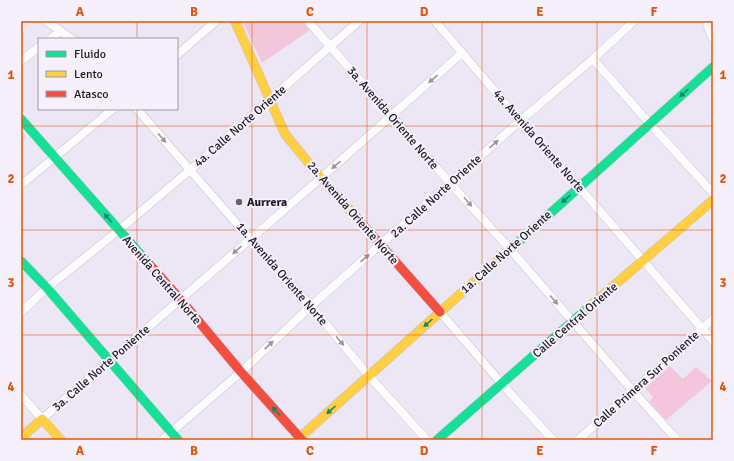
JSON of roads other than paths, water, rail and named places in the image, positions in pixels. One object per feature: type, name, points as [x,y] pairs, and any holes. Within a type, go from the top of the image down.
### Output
[{"type":"street","points":[[46,21],[71,38]]},
{"type":"street","points":[[178,54],[216,21]]},
{"type":"street","name":"2a. Avenida Oriente Norte","points":[[235,21],[285,134],[380,246],[553,440]]},
{"type":"street","name":"3a. Avenida Oriente Norte","points":[[308,21],[677,440]]},
{"type":"street","name":"4a. Calle Norte Oriente","points":[[21,312],[47,288],[190,170],[359,21]]},
{"type":"street","name":"4a. Avenida Oriente Norte","points":[[435,21],[520,121],[713,341]]},
{"type":"street","points":[[706,21],[713,39]]},
{"type":"street","name":"2a. Calle Norte Oriente","points":[[162,440],[241,372],[311,306],[520,121],[593,59],[632,22]]},
{"type":"street","points":[[51,38],[61,31]]},
{"type":"street","points":[[21,60],[38,48]]},
{"type":"street","name":"3a. Calle Norte Poniente","points":[[21,438],[321,178],[462,53]]},
{"type":"street","points":[[593,59],[713,193]]},
{"type":"street","name":"1a. Calle Norte Oriente","points":[[300,439],[713,67]]},
{"type":"street","points":[[21,185],[112,110]]},
{"type":"street","name":"1a. Avenida Oriente Norte","points":[[138,110],[250,239],[311,306],[369,376],[427,440]]},
{"type":"street","name":"Avenida Central Norte","points":[[21,119],[180,299],[300,439]]},
{"type":"street","name":"Calle Central Oriente","points":[[437,440],[713,200]]},
{"type":"street","points":[[21,261],[47,288],[178,440]]},
{"type":"street","name":"Calle Primera Sur Poniente","points":[[578,440],[713,319]]},
{"type":"street","points":[[21,395],[61,440]]},
{"type":"place","name":"Aurrera","points":[[239,202]]}]
